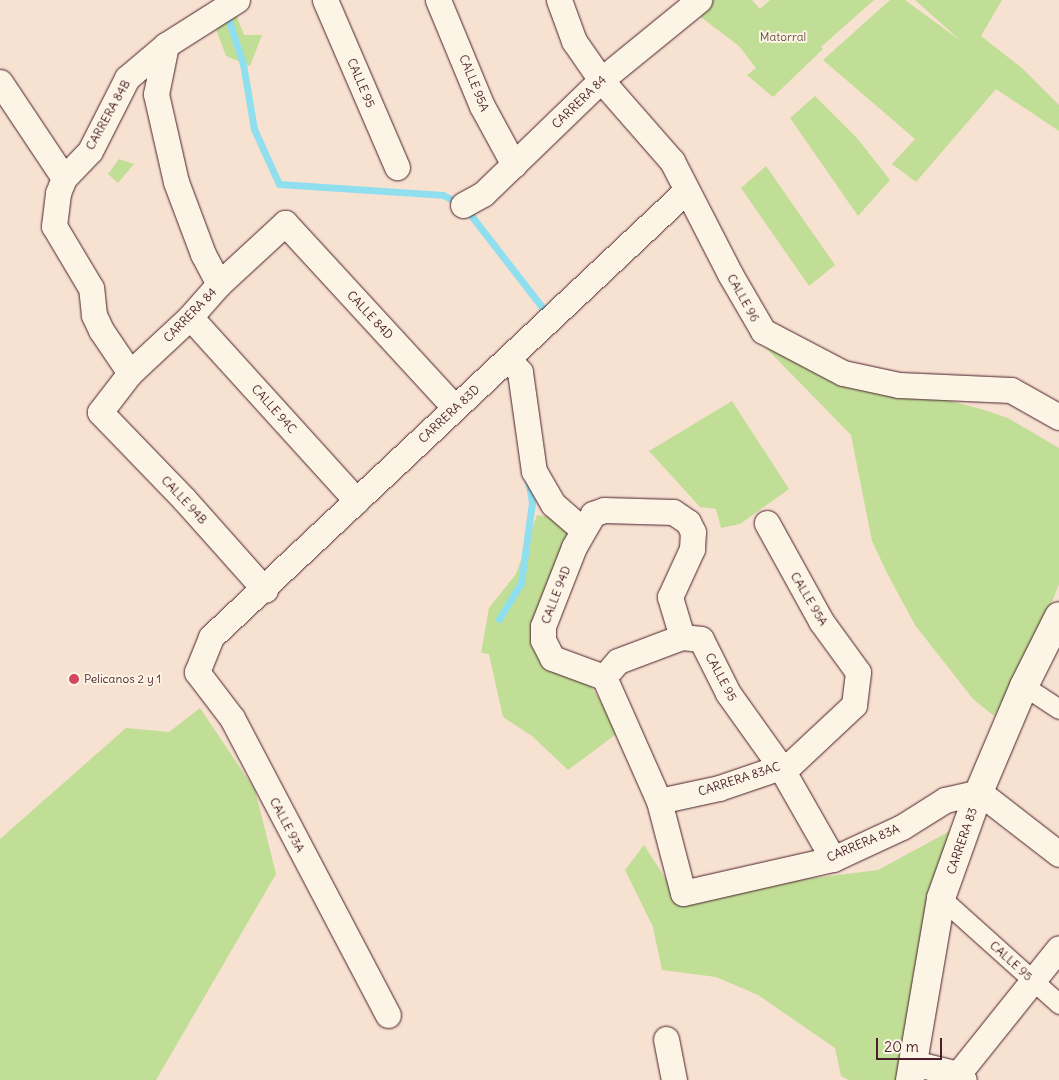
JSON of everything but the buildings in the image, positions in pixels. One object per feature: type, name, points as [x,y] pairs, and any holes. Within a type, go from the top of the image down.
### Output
[{"type":"street","name":"CARRERA 84B","points":[[130,374],[100,330],[94,315],[91,288],[54,226],[54,209],[64,178],[90,151],[127,78],[166,46],[237,0]]},
{"type":"street","name":"CALLE 95","points":[[325,0],[397,167]]},
{"type":"street","name":"CALLE 95A","points":[[438,0],[482,106],[514,165]]},
{"type":"street","name":"CALLE 96","points":[[559,0],[574,41],[601,80],[672,161],[757,324],[778,342],[843,373],[870,380],[899,385],[1010,390],[1059,417]]},
{"type":"street","name":"CARRERA 84","points":[[463,205],[483,194],[601,80],[699,0]]},
{"type":"street","points":[[166,46],[156,94],[176,182],[203,254],[219,284]]},
{"type":"street","points":[[0,82],[64,178]]},
{"type":"street","name":"CARRERA 83D","points":[[211,637],[265,590],[454,407],[509,360],[686,191]]},
{"type":"street","name":"CARRERA 84","points":[[100,412],[130,374],[190,317],[219,284],[285,223]]},
{"type":"street","name":"CALLE 84D","points":[[285,223],[454,407]]},
{"type":"street","name":"CALLE 94C","points":[[190,317],[357,501]]},
{"type":"street","points":[[509,360],[520,372],[534,471],[553,504],[582,529],[588,519],[604,510],[673,512],[688,522],[693,532],[692,549],[670,597],[682,637],[618,661],[604,676],[659,801]]},
{"type":"street","name":"CALLE 94B","points":[[100,412],[184,499],[265,590]]},
{"type":"street","name":"CALLE 95A","points":[[767,523],[821,621],[858,672]]},
{"type":"street","name":"CALLE 94D","points":[[582,529],[543,626],[543,640],[552,658],[604,676]]},
{"type":"street","name":"CARRERA 83","points":[[912,1072],[941,898],[978,792],[1024,686],[1057,626]]},
{"type":"street","name":"CALLE 93A","points":[[211,637],[197,672],[232,718],[388,1015]]},
{"type":"street","name":"CALLE 95","points":[[682,637],[701,639],[728,693],[780,766],[833,859]]},
{"type":"street","name":"CARRERA 83AC","points":[[659,801],[719,788],[792,763],[854,705],[858,672]]},
{"type":"street","points":[[1024,686],[1059,710]]},
{"type":"street","points":[[978,792],[1055,841]]},
{"type":"street","name":"CARRERA 83A","points":[[659,801],[683,893],[833,859],[902,827],[945,800],[978,792]]},
{"type":"street","name":"CALLE 95","points":[[941,898],[1059,1004]]},
{"type":"street","points":[[912,1072],[961,1077],[1032,980],[1059,948]]},
{"type":"street","points":[[666,1039],[674,1080]]},
{"type":"green space","name":"Matorral","points":[[705,0],[752,0],[760,9],[770,0],[874,0],[821,47],[823,49],[773,97],[747,75],[756,68],[739,46],[694,12]]},
{"type":"green space","points":[[890,0],[905,0],[961,41],[915,0],[1002,0],[981,36],[1022,68],[1059,105],[1059,131],[996,89],[916,182],[892,164],[915,139],[823,60]]},
{"type":"green space","points":[[236,15],[244,35],[262,35],[250,66],[226,56],[214,24]]},
{"type":"green space","points":[[815,96],[857,138],[890,180],[858,216],[790,118]]},
{"type":"green space","points":[[119,159],[134,164],[118,183],[108,174]]},
{"type":"green space","points":[[766,166],[835,265],[809,286],[741,188]]},
{"type":"green space","points":[[765,347],[791,360],[981,409],[1008,418],[1059,448],[1059,584],[1043,625],[994,716],[973,699],[915,625],[887,573],[872,541],[851,435]]},
{"type":"green space","points":[[732,401],[789,489],[740,524],[721,528],[716,509],[700,507],[649,451]]},
{"type":"green space","points":[[537,515],[557,518],[571,532],[538,658],[588,681],[619,732],[568,770],[532,736],[503,717],[489,654],[481,653],[489,608],[516,574]]},
{"type":"green space","points":[[200,708],[255,790],[276,874],[156,1080],[0,1080],[0,839],[126,728],[169,732]]},
{"type":"green space","points":[[950,831],[901,1080],[849,1080],[841,1076],[835,1048],[758,995],[716,977],[662,970],[653,927],[625,870],[644,845],[669,884],[743,887],[878,870]]},
{"type":"waterway","points":[[226,12],[243,64],[254,129],[279,184],[443,195],[463,205],[548,315]]},
{"type":"waterway","points":[[499,619],[521,583],[532,503],[528,479]]},
{"type":"place","name":"Pelicanos 2 y 1","points":[[74,679]]}]
